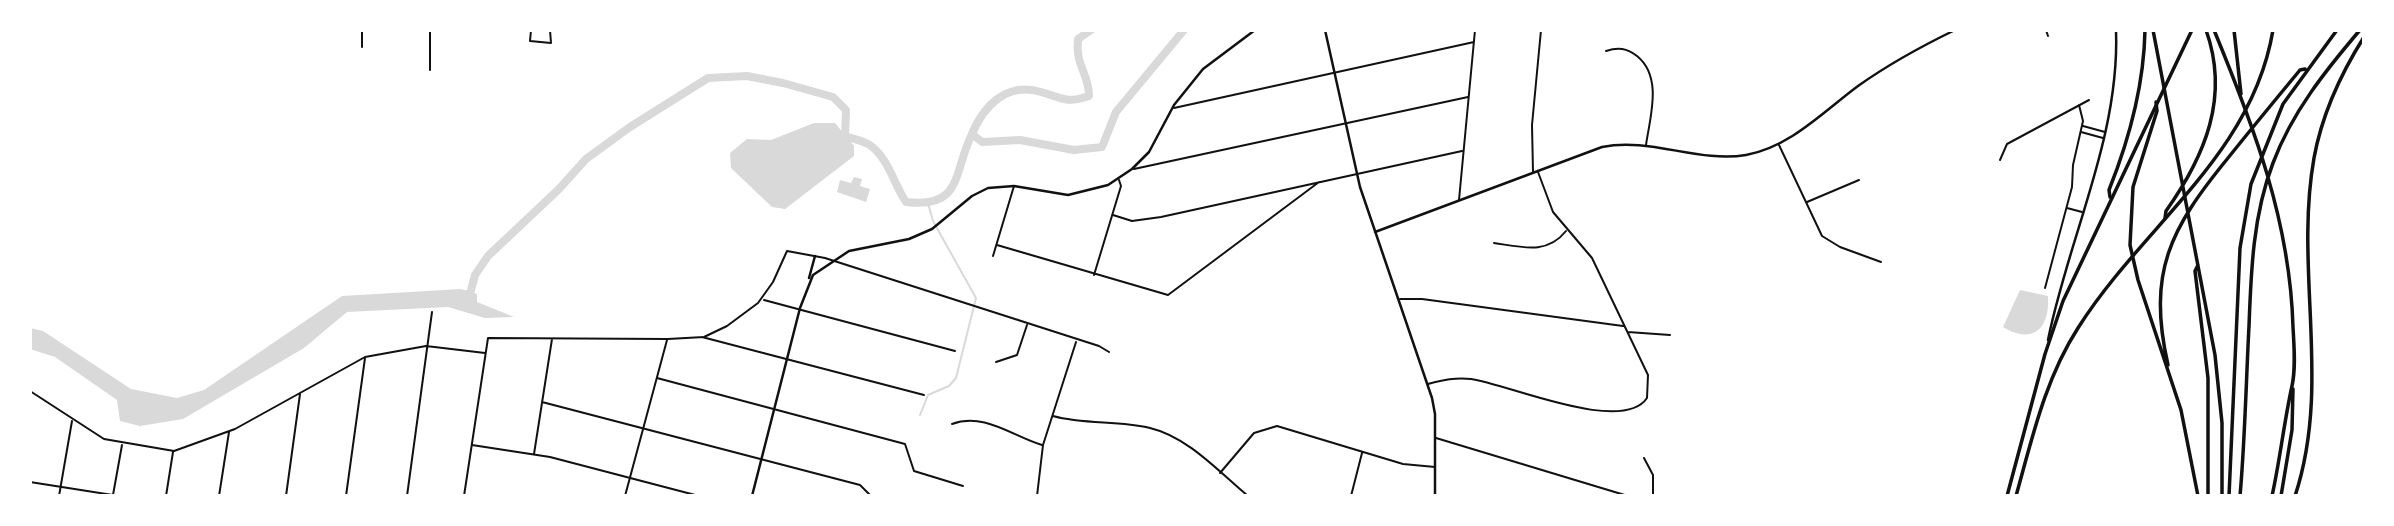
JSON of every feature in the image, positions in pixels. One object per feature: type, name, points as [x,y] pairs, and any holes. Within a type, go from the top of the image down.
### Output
[{"type":"highway","points":[[2110,197],[2109,190],[2129,131],[2144,55],[2145,30]]},
{"type":"highway","points":[[2153,30],[2219,389],[2222,496]]},
{"type":"highway","points":[[2007,496],[2045,354],[2070,284],[2192,30]]},
{"type":"highway","points":[[2165,218],[2166,211],[2197,163],[2213,118],[2216,71],[2206,30]]},
{"type":"highway","points":[[2214,30],[2241,96],[2275,196],[2292,305],[2293,418],[2281,496]]},
{"type":"highway","points":[[2234,30],[2241,96]]},
{"type":"highway","points":[[2016,496],[2050,384],[2077,329],[2103,293],[2223,148],[2244,117],[2263,72],[2273,30]]},
{"type":"highway","points":[[2229,496],[2240,248],[2246,205],[2269,133],[2307,68],[2337,30]]},
{"type":"highway","points":[[2240,496],[2253,251],[2261,200],[2274,159],[2292,122],[2319,80],[2360,30]]},
{"type":"highway","points":[[2295,496],[2307,452],[2312,410],[2309,219],[2314,160],[2330,100],[2364,37]]},
{"type":"highway","points":[[2170,376],[2160,326],[2159,301],[2164,265],[2174,235],[2203,188],[2300,70],[2307,68]]},
{"type":"highway","points":[[2157,102],[2157,111],[2133,187],[2129,235],[2138,279],[2190,446],[2198,496]]},
{"type":"highway","points":[[2198,265],[2195,271],[2209,403],[2208,496]]},
{"type":"highway","points":[[2272,496],[2292,387]]},
{"type":"highway","points":[[2023,437],[2032,440]]},
{"type":"highway","points":[[2021,443],[2030,446]]},
{"type":"street","points":[[362,30],[362,47]]},
{"type":"street","points":[[430,30],[430,70]]},
{"type":"street","points":[[531,30],[530,41],[551,43],[550,30]]},
{"type":"street","points":[[808,281],[832,260],[858,248],[909,239],[932,229],[980,192],[995,187],[1014,186],[1068,195],[1099,189],[1119,179],[1154,145],[1172,108],[1210,62],[1255,30]]},
{"type":"street","points":[[1325,30],[1358,174],[1435,414],[1435,496]]},
{"type":"street","points":[[1458,201],[1475,30]]},
{"type":"street","points":[[1533,173],[1532,142],[1541,30]]},
{"type":"street","points":[[1375,232],[1602,147],[1621,144],[1728,156],[1760,152],[1779,144],[1878,72],[1955,30]]},
{"type":"street","points":[[2046,30],[2048,36]]},
{"type":"street","points":[[2045,354],[2106,132],[2114,80],[2116,30]]},
{"type":"street","points":[[1172,108],[1474,43]]},
{"type":"street","points":[[1606,51],[1616,48],[1628,50],[1639,57],[1649,72],[1653,84],[1646,146]]},
{"type":"street","points":[[1132,169],[1468,97]]},
{"type":"street","points":[[2000,160],[2007,144],[2089,100]]},
{"type":"street","points":[[2045,288],[2066,208],[2082,126],[2079,105]]},
{"type":"street","points":[[2082,126],[2106,132]]},
{"type":"street","points":[[2080,132],[2104,138]]},
{"type":"street","points":[[1779,144],[1818,230],[1827,240],[1881,262]]},
{"type":"street","points":[[1113,215],[1138,221],[1462,151]]},
{"type":"street","points":[[1427,384],[1455,378],[1474,379],[1572,406],[1613,412],[1631,411],[1647,398],[1649,381],[1627,332],[1587,249],[1553,212],[1538,171]]},
{"type":"street","points":[[1094,275],[1121,186],[1119,179]]},
{"type":"street","points":[[1806,202],[1859,180]]},
{"type":"street","points":[[997,245],[1162,295],[1171,294],[1319,182]]},
{"type":"street","points":[[993,256],[1014,186]]},
{"type":"street","points":[[2066,208],[2083,213]]},
{"type":"street","points":[[1494,243],[1546,248],[1558,242],[1567,230]]},
{"type":"street","points":[[699,337],[727,326],[761,299],[773,282],[784,254],[791,251],[832,260],[970,303],[1109,352]]},
{"type":"street","points":[[752,496],[815,256]]},
{"type":"street","points":[[761,299],[955,351]]},
{"type":"street","points":[[1399,299],[1422,299],[1624,326]]},
{"type":"street","points":[[407,496],[432,312]]},
{"type":"street","points":[[996,362],[1017,355],[1027,324]]},
{"type":"street","points":[[1627,332],[1670,335]]},
{"type":"street","points":[[464,496],[488,338],[699,337],[924,395]]},
{"type":"street","points":[[534,454],[552,338]]},
{"type":"street","points":[[625,496],[668,339]]},
{"type":"street","points":[[1037,496],[1043,446],[1077,340]]},
{"type":"street","points":[[30,391],[104,439],[173,451],[229,431],[365,357],[428,346],[486,353]]},
{"type":"street","points":[[346,496],[365,357]]},
{"type":"street","points":[[657,378],[905,443],[914,471],[963,486]]},
{"type":"street","points":[[286,496],[300,393]]},
{"type":"street","points":[[542,402],[860,485],[871,496]]},
{"type":"street","points":[[1053,415],[1081,422],[1138,425],[1162,431],[1176,438],[1248,496]]},
{"type":"street","points":[[59,496],[72,420]]},
{"type":"street","points":[[952,424],[985,421],[1043,446]]},
{"type":"street","points":[[1220,473],[1254,433],[1280,426],[1410,466],[1436,467]]},
{"type":"street","points":[[219,496],[229,431]]},
{"type":"street","points":[[1436,438],[1628,496]]},
{"type":"street","points":[[113,496],[122,444]]},
{"type":"street","points":[[472,445],[534,454],[699,496]]},
{"type":"street","points":[[166,496],[173,451]]},
{"type":"street","points":[[1351,496],[1363,452]]},
{"type":"street","points":[[1644,458],[1653,475],[1653,496]]},
{"type":"street","points":[[30,482],[119,496]]},
{"type":"street","points":[[1068,496],[1128,496]]},
{"type":"shaded area","points":[[814,123],[835,123],[854,146],[854,156],[785,209],[772,207],[731,168],[730,153],[747,139],[771,140]]},
{"type":"shaded area","points":[[854,177],[862,179],[860,186],[870,189],[866,202],[837,192],[840,180],[851,183]]},
{"type":"shaded area","points":[[461,289],[477,294],[477,302],[514,317],[485,318],[448,307],[347,312],[304,348],[183,419],[140,426],[120,421],[117,400],[55,357],[30,349],[30,328],[43,331],[131,389],[177,398],[204,390],[342,296]]},
{"type":"shaded area","points":[[2020,290],[2048,296],[2043,325],[2031,334],[2014,332],[2003,327]]},
{"type":"waterway","points":[[972,134],[990,105],[1007,93],[1029,90],[1070,100],[1089,96],[1080,63],[1078,39],[1091,30]]},
{"type":"waterway","points":[[464,294],[470,294],[475,275],[488,256],[559,189],[586,159],[630,127],[708,78],[747,76],[833,97],[846,110],[845,136],[866,143],[877,151],[906,202],[924,203],[938,200],[947,194],[958,174],[972,134],[982,142],[1020,140],[1074,150],[1102,147],[1116,112],[1184,30]]},
{"type":"waterway","points":[[920,415],[928,395],[949,386],[956,378],[976,298],[933,221],[928,203]]}]
